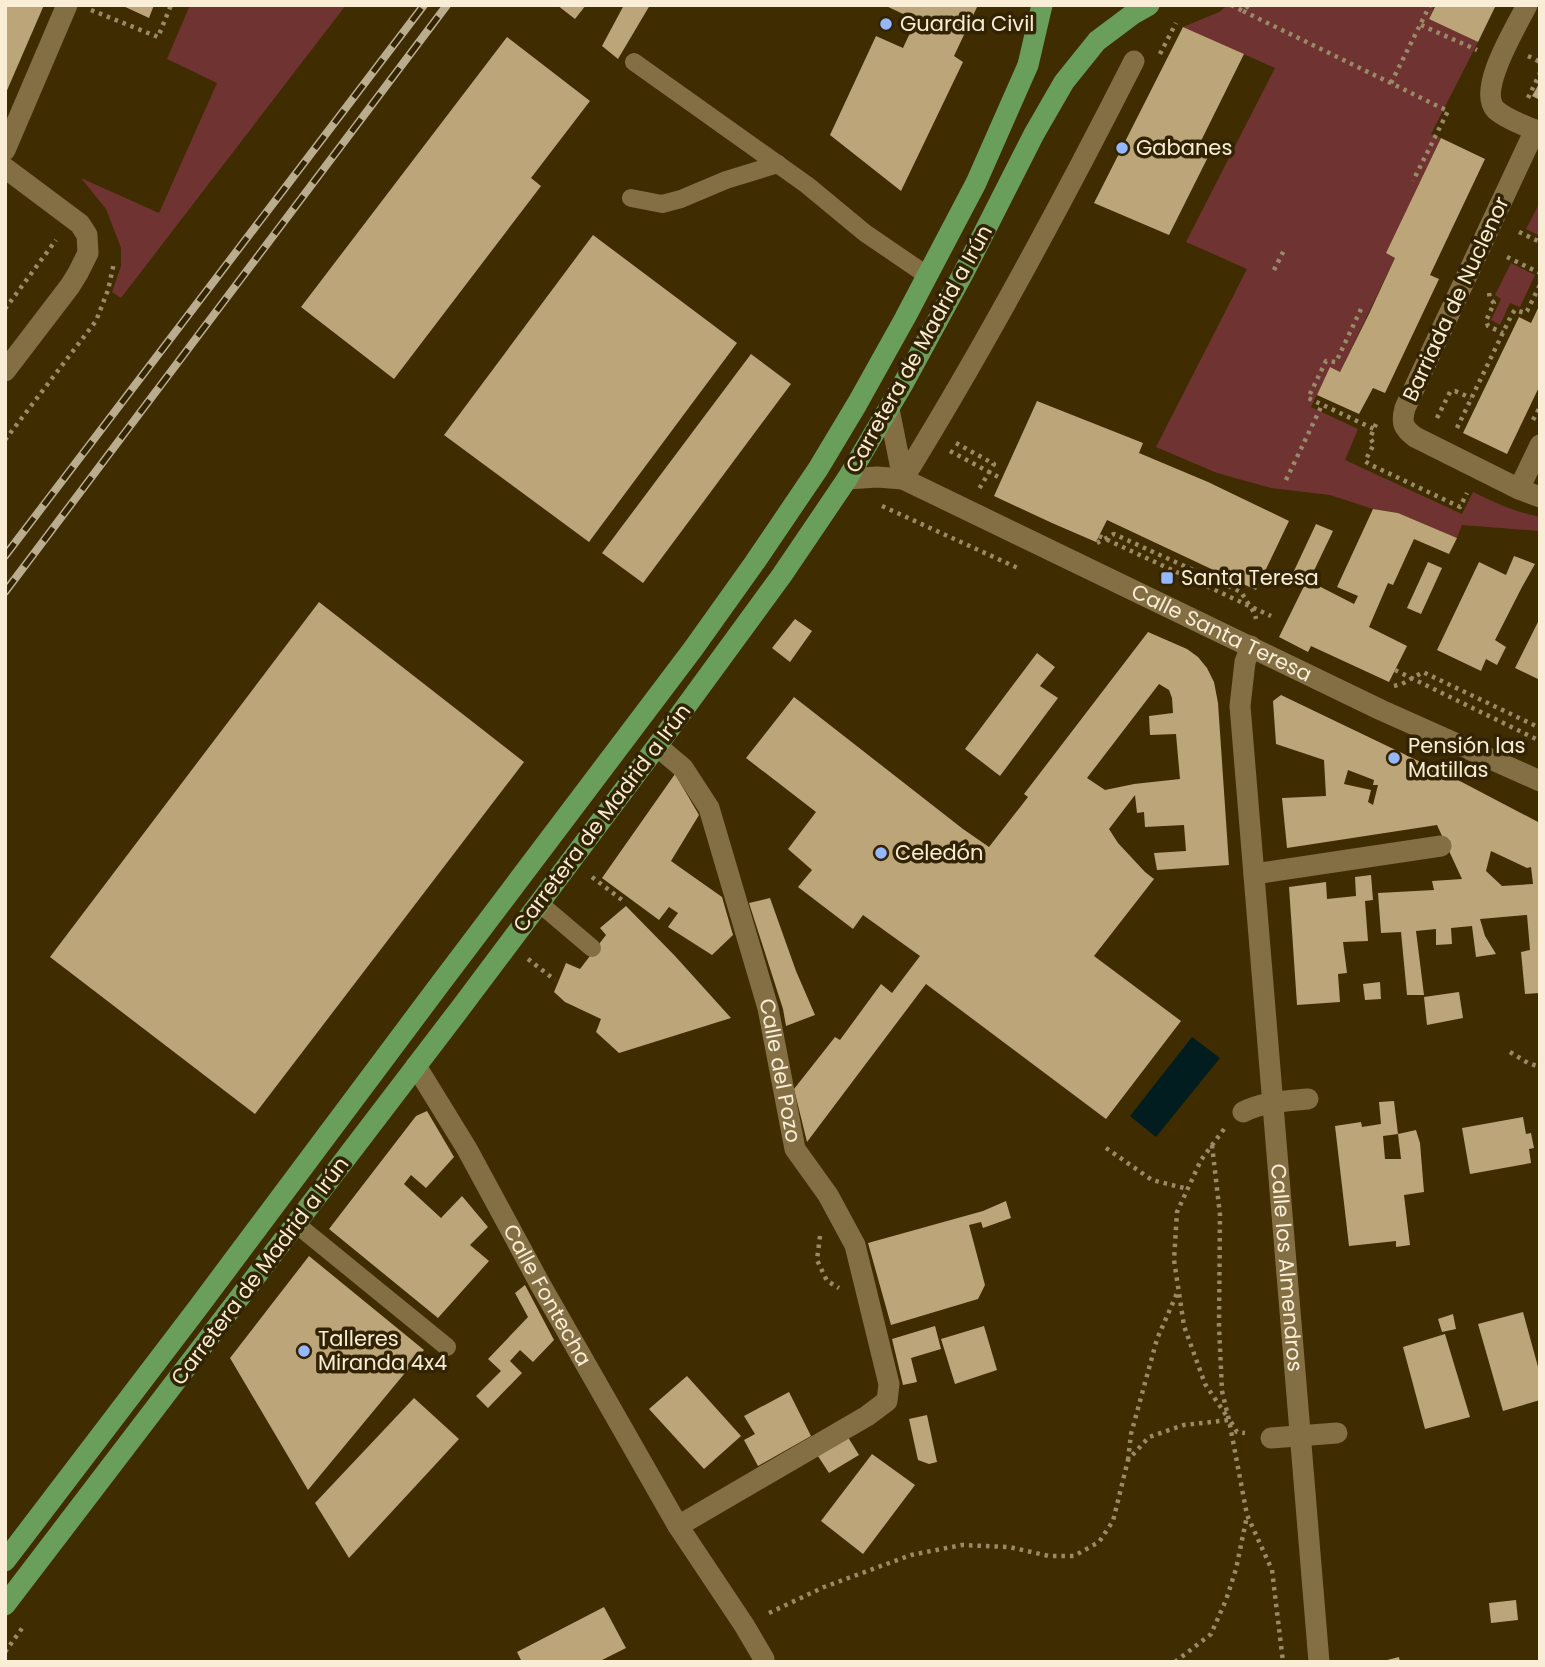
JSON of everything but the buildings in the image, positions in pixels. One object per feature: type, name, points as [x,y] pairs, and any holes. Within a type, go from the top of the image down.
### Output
[{"type":"highway","name":"Carretera de Madrid a Irún","points":[[5,1560],[189,1320],[693,649],[818,469],[928,276],[976,183],[1028,65],[1042,5]]},
{"type":"highway","name":"Carretera de Madrid a Irún","points":[[5,1605],[416,1066],[775,585],[847,480],[889,409],[1064,82],[1097,41],[1149,5]]},
{"type":"street","points":[[5,150],[67,5]]},
{"type":"street","name":"Barriada de Nuclenor","points":[[1527,5],[1492,78],[1489,95],[1498,112],[1537,131],[1405,408],[1402,420],[1407,431],[1415,437],[1540,497]]},
{"type":"street","points":[[904,479],[938,439],[961,384],[1065,198],[1134,61]]},
{"type":"street","points":[[5,168],[80,225],[87,235],[88,253],[70,286],[5,371]]},
{"type":"street","points":[[889,409],[904,479]]},
{"type":"street","points":[[1519,489],[1540,445]]},
{"type":"street","name":"Calle Santa Teresa","points":[[847,480],[877,477],[904,479],[1381,710],[1540,781]]},
{"type":"street","name":"Calle los Almendros","points":[[1251,646],[1245,662],[1240,706],[1320,1662]]},
{"type":"street","name":"Calle del Pozo","points":[[657,746],[683,768],[709,808],[768,1008],[795,1149],[828,1195],[855,1245],[889,1384],[887,1401],[867,1416],[678,1526]]},
{"type":"street","points":[[1254,874],[1441,846]]},
{"type":"street","name":"Calle Fontecha","points":[[416,1066],[467,1149],[678,1526],[764,1659]]},
{"type":"street","points":[[1243,1112],[1273,1103],[1308,1099]]},
{"type":"street","points":[[1271,1438],[1337,1433]]},
{"type":"lane","points":[[634,62],[807,185],[865,233],[928,276]]},
{"type":"lane","points":[[631,198],[662,204],[778,164]]},
{"type":"lane","points":[[539,903],[592,948]]},
{"type":"lane","points":[[296,1224],[447,1347]]},
{"type":"path","points":[[81,5],[158,37],[171,5]]},
{"type":"path","points":[[1231,5],[1448,111],[1413,181]]},
{"type":"path","points":[[1243,10],[1249,5]]},
{"type":"path","points":[[1391,83],[1430,5]]},
{"type":"path","points":[[1421,24],[1480,52]]},
{"type":"path","points":[[1527,102],[1540,73]]},
{"type":"path","points":[[1524,222],[1519,232],[1540,242]]},
{"type":"path","points":[[5,309],[56,241],[56,233]]},
{"type":"path","points":[[1274,270],[1284,248]]},
{"type":"path","points":[[5,440],[96,321],[115,265],[113,256]]},
{"type":"path","points":[[1503,266],[1507,257],[1540,273]]},
{"type":"path","points":[[1494,285],[1489,294],[1494,303],[1486,321],[1488,326],[1503,333]]},
{"type":"path","points":[[1454,434],[1515,310],[1525,313],[1527,311],[1540,285]]},
{"type":"path","points":[[1361,309],[1336,362],[1326,361],[1308,398],[1374,429],[1370,438],[1374,444],[1365,461],[1369,464],[1460,507],[1470,488]]},
{"type":"path","points":[[1437,426],[1437,420],[1450,392],[1455,391],[1471,398]]},
{"type":"path","points":[[1286,481],[1322,404]]},
{"type":"path","points":[[938,439],[1002,479]]},
{"type":"path","points":[[938,439],[994,464],[977,492]]},
{"type":"path","points":[[880,505],[953,539]]},
{"type":"path","points":[[1095,545],[1114,534],[1241,592],[1251,606],[1257,624]]},
{"type":"path","points":[[1099,536],[1271,616]]},
{"type":"path","points":[[1395,670],[1540,741]]},
{"type":"path","points":[[1387,687],[1402,684],[1423,672],[1540,728]]},
{"type":"path","points":[[589,875],[622,900]]},
{"type":"path","points":[[526,957],[555,980]]},
{"type":"path","points":[[1510,1052],[1540,1067]]},
{"type":"path","points":[[1243,1112],[1230,1121],[1201,1160],[1177,1212],[1174,1260],[1184,1325],[1205,1384],[1237,1432],[1271,1438]]},
{"type":"path","points":[[1212,1145],[1220,1215],[1219,1326],[1222,1391],[1247,1515],[1272,1570],[1283,1662]]},
{"type":"path","points":[[1106,1148],[1152,1180],[1188,1189]]},
{"type":"path","points":[[744,1625],[824,1587],[911,1555],[962,1545],[1009,1547],[1049,1556],[1074,1556],[1099,1542],[1113,1521],[1128,1460],[1131,1434],[1157,1339],[1179,1290]]},
{"type":"path","points":[[1128,1460],[1149,1437],[1184,1425],[1229,1420]]},
{"type":"path","points":[[1175,1662],[1211,1634],[1230,1590],[1247,1515]]},
{"type":"shaded area","points":[[190,5],[346,5],[121,298],[112,292],[121,266],[121,248],[106,209],[81,178],[159,213],[217,83],[167,59]]},
{"type":"shaded area","points":[[1228,5],[1435,5],[1429,19],[1478,42],[1431,134],[1441,138],[1386,253],[1395,258],[1340,372],[1330,368],[1311,407],[1358,429],[1345,460],[1462,514],[1473,492],[1505,507],[1540,517],[1540,531],[1462,525],[1457,538],[1398,513],[1373,509],[1330,495],[1271,488],[1217,473],[1156,447],[1247,269],[1186,242],[1275,68],[1183,27],[1219,12]]},
{"type":"shaded area","points":[[1540,202],[1540,236],[1526,229]]},
{"type":"shaded area","points":[[1511,263],[1535,275],[1520,307],[1510,303],[1500,325],[1491,320],[1501,299],[1495,295]]},
{"type":"water","points":[[1192,1037],[1220,1058],[1156,1137],[1130,1116]]},
{"type":"railway","points":[[5,556],[424,5]]},
{"type":"railway","points":[[5,592],[447,5]]},
{"type":"place","name":"Guardia Civil","points":[[886,24]]},
{"type":"place","name":"Gabanes","points":[[1122,148]]},
{"type":"place","name":"Santa Teresa","points":[[1167,578]]},
{"type":"place","name":"Pensión las Matillas","points":[[1394,758]]},
{"type":"place","name":"Celedón","points":[[881,853]]},
{"type":"place","name":"Talleres Miranda 4x4","points":[[304,1351]]}]
